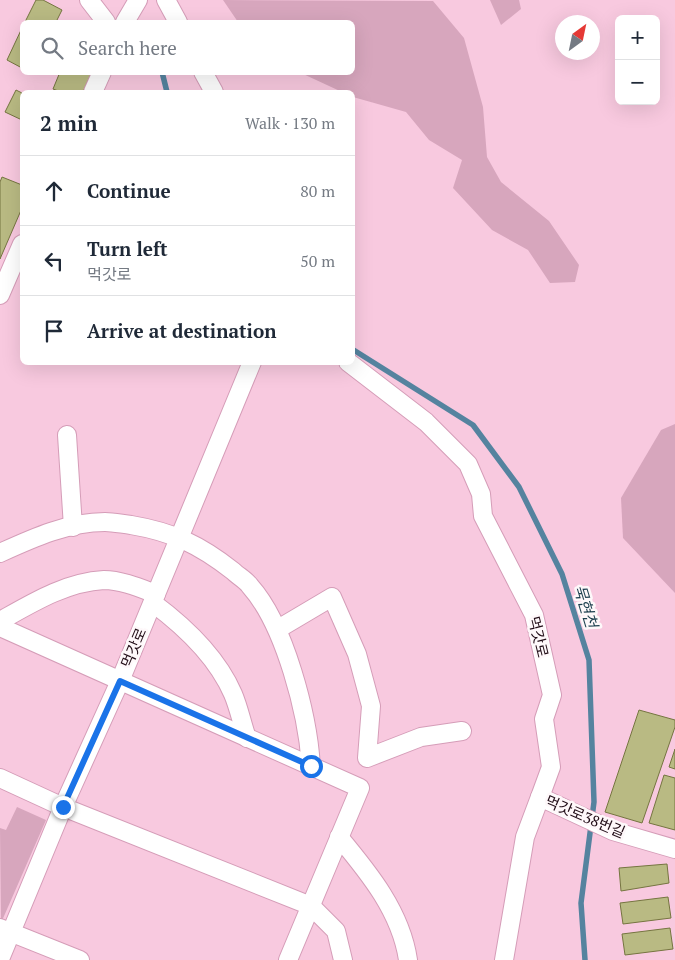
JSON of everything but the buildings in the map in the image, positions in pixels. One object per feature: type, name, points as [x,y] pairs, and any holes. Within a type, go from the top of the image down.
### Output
[{"type":"street","points":[[89,0],[104,20]]},
{"type":"street","points":[[126,20],[138,0]]},
{"type":"street","points":[[166,0],[177,20]]},
{"type":"street","points":[[94,90],[101,75]]},
{"type":"street","points":[[205,75],[213,90]]},
{"type":"street","points":[[0,295],[20,249]]},
{"type":"street","name":"먹갓로","points":[[0,959],[6,930],[120,681],[251,365]]},
{"type":"street","name":"먹갓로","points":[[352,365],[426,422],[468,464],[481,494],[482,516],[534,615],[552,695],[544,719],[551,767],[540,797]]},
{"type":"street","points":[[67,435],[73,526]]},
{"type":"street","points":[[0,553],[58,529],[105,522],[148,528],[180,537],[209,553],[250,586],[278,629],[294,679],[310,746],[311,766]]},
{"type":"street","points":[[0,622],[41,598],[73,586],[105,580],[127,584],[155,598],[205,650],[233,694],[247,738]]},
{"type":"street","points":[[278,629],[332,597],[357,654],[370,706],[368,758],[422,737],[462,731]]},
{"type":"street","points":[[0,628],[360,788],[288,960]]},
{"type":"street","points":[[0,778],[63,807],[311,906],[336,931],[343,960]]},
{"type":"street","name":"먹갓로38번길","points":[[504,960],[526,837],[540,797],[603,826],[675,849]]},
{"type":"street","points":[[339,837],[369,873],[387,901],[408,960]]},
{"type":"street","points":[[6,930],[80,960]]},
{"type":"shaded area","points":[[223,0],[433,1],[464,38],[483,107],[487,157],[501,182],[549,221],[579,265],[575,282],[550,283],[528,250],[492,230],[453,188],[462,160],[429,140],[406,112],[355,98],[355,90],[338,90],[305,75],[355,75],[355,20],[237,20]]},
{"type":"shaded area","points":[[490,0],[519,0],[521,9],[501,25]]},
{"type":"shaded area","points":[[675,424],[675,593],[623,538],[621,498],[661,430]]},
{"type":"shaded area","points":[[17,807],[46,820],[1,923],[0,828],[6,830]]},
{"type":"waterway","name":"묵현천","points":[[163,75],[166,90]]},
{"type":"waterway","name":"묵현천","points":[[355,351],[473,425],[519,487],[562,574],[589,660],[594,802],[581,903],[585,960]]},
{"type":"route","points":[[63,807],[120,681],[311,766]]}]
